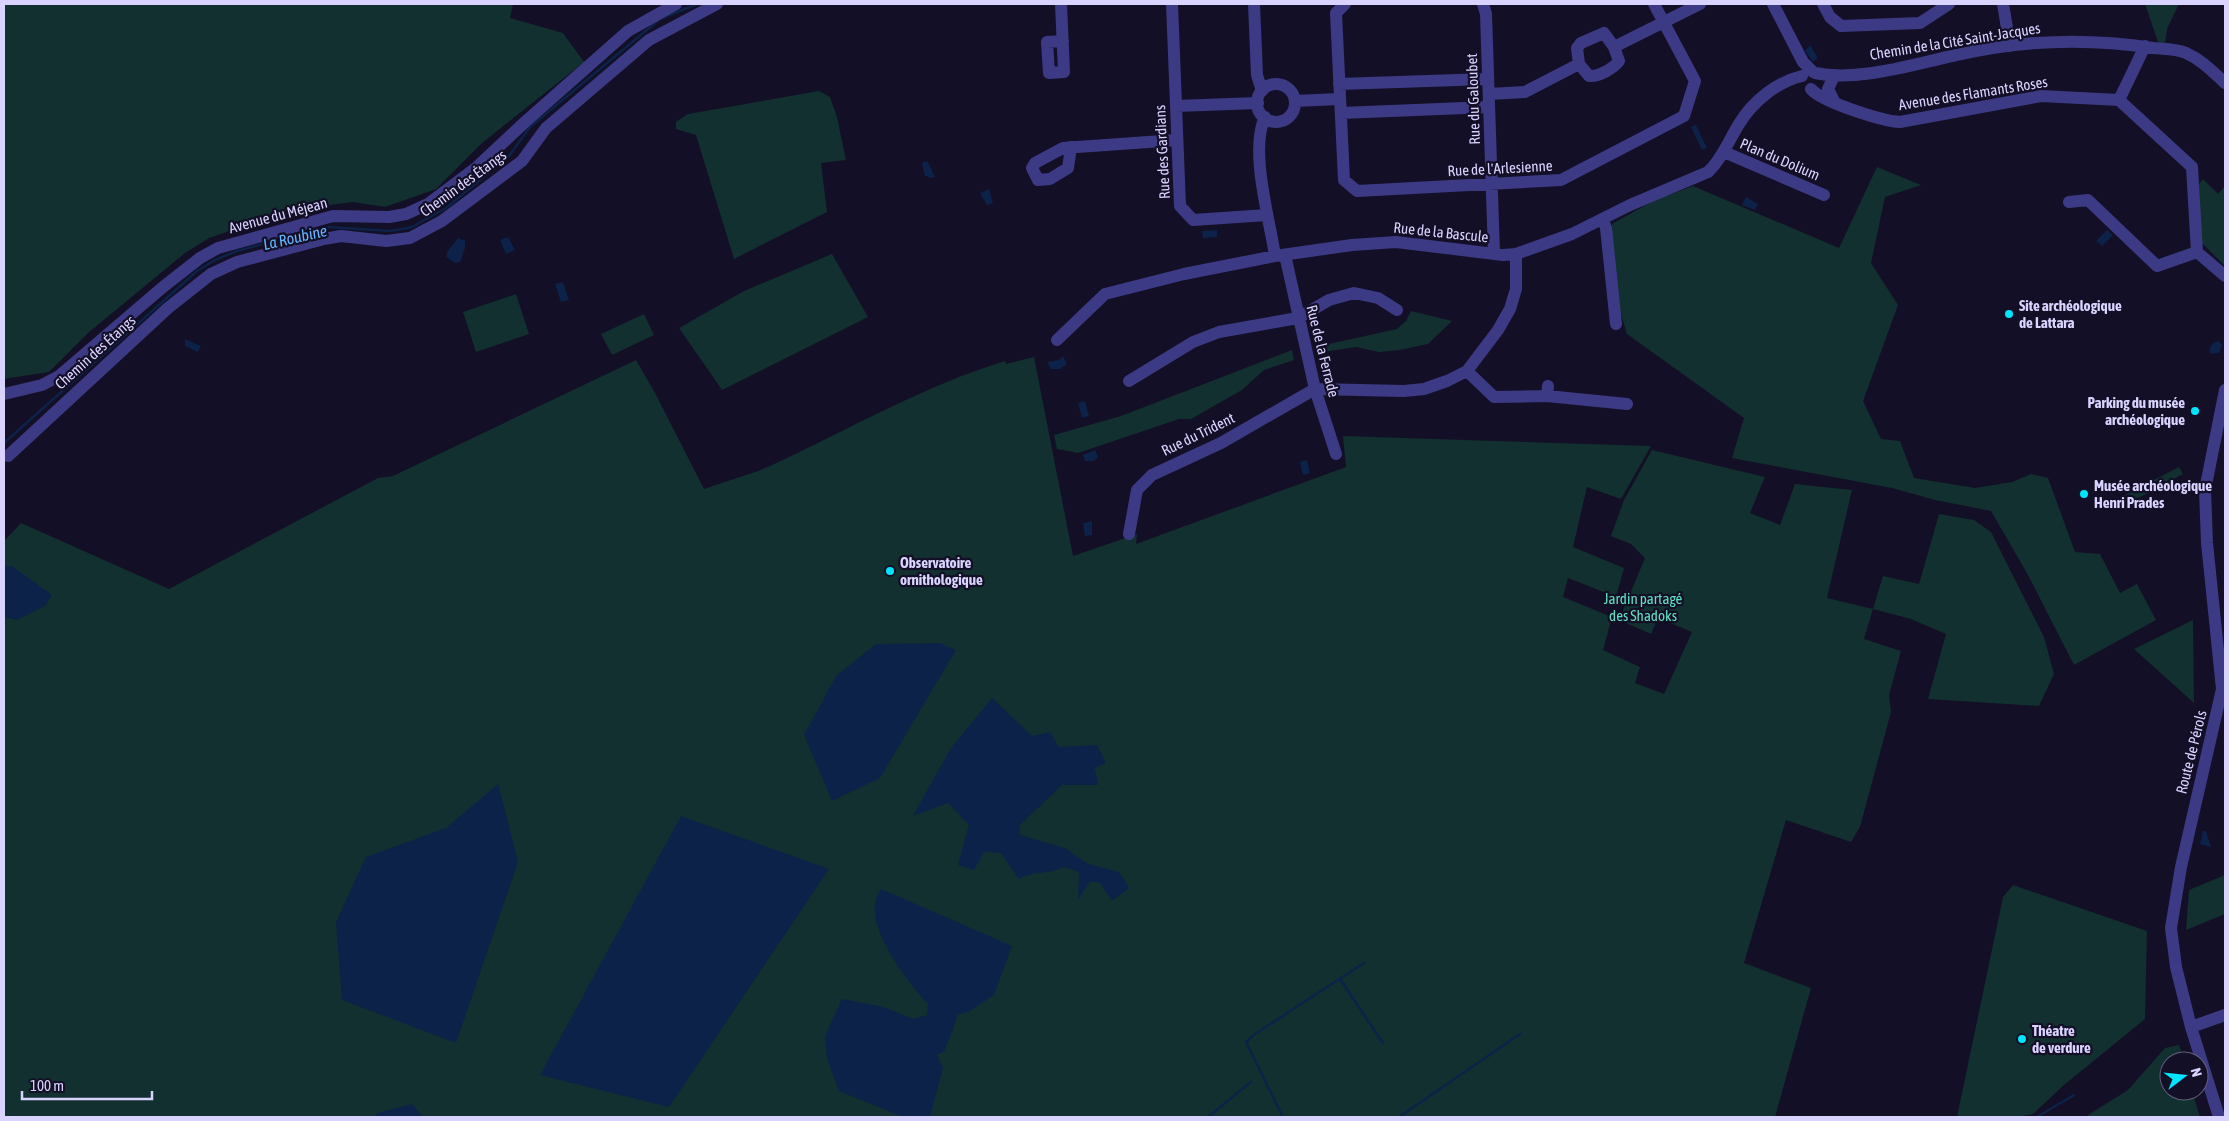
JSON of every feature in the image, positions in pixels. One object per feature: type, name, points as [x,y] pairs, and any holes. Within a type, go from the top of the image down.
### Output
[{"type":"street","name":"Avenue du Méjean","points":[[4,394],[42,385],[59,376],[200,258],[218,248],[333,216],[389,217],[406,214],[428,204],[478,167],[524,122],[628,30],[676,4]]},
{"type":"street","name":"Chemin des Étangs","points":[[8,456],[168,308],[211,274],[238,262],[324,238],[341,236],[386,241],[410,238],[442,221],[522,160],[546,128],[649,40],[717,4]]},
{"type":"street","points":[[1061,4],[1063,41]]},
{"type":"street","name":"Rue des Gardians","points":[[1172,4],[1180,206],[1193,220],[1266,215]]},
{"type":"street","points":[[1176,106],[1260,97],[1272,84],[1285,86],[1290,90],[1295,101],[1292,113],[1282,120],[1265,118],[1260,97],[1257,75],[1254,4]]},
{"type":"street","name":"Rue de l'Arlesienne","points":[[1345,4],[1336,13],[1344,180],[1356,191],[1492,186],[1561,180],[1684,116],[1695,81],[1654,4]]},
{"type":"street","name":"Rue du Galoubet","points":[[1483,4],[1486,14],[1494,253]]},
{"type":"street","points":[[1614,47],[1700,4]]},
{"type":"street","points":[[1773,4],[1814,77],[1828,89],[1835,103]]},
{"type":"street","points":[[1823,4],[1830,17],[1841,26],[1920,23],[1949,4]]},
{"type":"street","points":[[2003,4],[2010,46]]},
{"type":"street","points":[[1604,33],[1614,47],[1619,61],[1609,69],[1591,76],[1579,64],[1577,48],[1581,43],[1604,33]]},
{"type":"street","name":"Chemin de la Cité Saint-Jacques","points":[[1814,77],[1891,70],[1959,54],[2010,46],[2058,42],[2105,42],[2184,52],[2201,60],[2225,83]]},
{"type":"street","points":[[2145,46],[2119,100],[2192,167],[2197,252],[2225,276]]},
{"type":"street","points":[[1341,113],[1489,101],[1525,92],[1579,64]]},
{"type":"street","name":"Rue de la Bascule","points":[[1057,340],[1105,294],[1116,290],[1280,256],[1352,245],[1396,242],[1516,254],[1550,243],[1708,172],[1716,165],[1740,122],[1751,108],[1783,82],[1814,77]]},
{"type":"street","name":"Avenue des Flamants Roses","points":[[1814,77],[1817,96],[1883,120],[1900,122],[2040,96],[2119,100]]},
{"type":"street","points":[[1339,84],[1487,79]]},
{"type":"street","points":[[1295,101],[1340,99]]},
{"type":"street","name":"Rue de la Ferrade","points":[[1265,118],[1260,129],[1266,215],[1280,256],[1298,318],[1315,389],[1336,454]]},
{"type":"street","points":[[1071,147],[1177,140]]},
{"type":"street","name":"Plan du Dolium","points":[[1724,152],[1824,195]]},
{"type":"street","points":[[2069,202],[2088,200],[2157,266],[2197,252]]},
{"type":"street","points":[[1602,220],[1606,228],[1616,324]]},
{"type":"street","points":[[1315,389],[1404,391],[1424,389],[1447,381],[1467,371],[1498,330],[1510,309],[1516,289],[1516,254]]},
{"type":"street","points":[[1129,381],[1193,342],[1220,332],[1298,318],[1329,300],[1354,293],[1378,298],[1397,310]]},
{"type":"street","points":[[1467,371],[1494,397],[1548,391],[1627,404]]},
{"type":"street","name":"Rue du Trident","points":[[1129,534],[1137,490],[1152,475],[1221,444],[1315,389]]},
{"type":"street","name":"Route de Pérols","points":[[2220,1117],[2191,1027],[2176,967],[2171,928],[2180,867],[2222,706],[2204,490],[2219,445],[2225,390]]},
{"type":"street","points":[[2191,1027],[2225,1015]]},
{"type":"green space","points":[[4,4],[513,4],[510,18],[563,33],[584,62],[482,143],[436,189],[385,207],[353,202],[322,206],[244,226],[209,238],[185,253],[88,333],[49,372],[4,379]]},
{"type":"green space","points":[[2145,4],[2179,4],[2167,29],[2165,44],[2158,42]]},
{"type":"green space","points":[[819,91],[830,97],[837,117],[846,160],[821,163],[827,212],[734,259],[696,135],[676,129],[676,122],[688,114]]},
{"type":"green space","points":[[1877,167],[1921,185],[1885,197],[1871,263],[1898,305],[1863,401],[1881,439],[1900,441],[1914,478],[1975,488],[2012,482],[2031,474],[2048,478],[2075,552],[2100,554],[2120,593],[2137,584],[2156,620],[2074,665],[2028,575],[1991,511],[1935,500],[1892,488],[1732,458],[1744,418],[1627,334],[1619,307],[1612,265],[1612,224],[1653,201],[1693,186],[1839,248]]},
{"type":"green space","points":[[2203,179],[2218,194],[2225,186],[2225,266],[2200,241],[2199,184]]},
{"type":"green space","points":[[832,254],[868,317],[722,390],[679,328],[744,291]]},
{"type":"green space","points":[[516,294],[529,334],[476,352],[463,312]]},
{"type":"green space","points":[[1411,311],[1452,321],[1428,344],[1379,352],[1356,347],[1317,353],[1315,347],[1397,329],[1406,321]]},
{"type":"green space","points":[[644,314],[654,335],[612,355],[601,334]]},
{"type":"green space","points":[[1292,350],[1294,360],[1264,370],[1242,390],[1191,419],[1179,419],[1078,453],[1057,449],[1054,435],[1121,416]]},
{"type":"green space","name":"Jardin partagé des Shadoks","points":[[1034,357],[1073,556],[1137,534],[1136,544],[1346,467],[1343,436],[1651,446],[1621,499],[1587,487],[1573,547],[1624,568],[1616,597],[1568,578],[1563,597],[1612,617],[1603,650],[1640,667],[1635,683],[1664,694],[1692,632],[1658,618],[1651,634],[1619,620],[1645,558],[1631,544],[1611,536],[1624,500],[1652,450],[1765,477],[1750,513],[1780,525],[1795,484],[1852,490],[1827,598],[1873,609],[1864,639],[1901,651],[1889,695],[1891,712],[1860,827],[1851,842],[1786,820],[1744,963],[1811,988],[1775,1117],[4,1117],[4,541],[21,523],[169,589],[378,478],[393,476],[636,360],[704,489],[764,469],[916,395],[975,371],[1005,361],[1006,364]]},
{"type":"green space","points":[[2179,467],[2183,474],[2127,504],[2123,496]]},
{"type":"green space","points":[[1939,514],[1974,520],[1991,532],[2044,637],[2054,674],[2039,706],[1928,699],[1946,634],[1911,619],[1873,609],[1883,576],[1919,584]]},
{"type":"green space","points":[[2193,620],[2194,703],[2134,649]]},
{"type":"green space","points":[[2225,875],[2225,914],[2186,930],[2189,890]]},
{"type":"green space","points":[[2013,885],[2147,931],[2145,1019],[2064,1085],[2033,1114],[2018,1117],[1957,1117],[2003,897]]},
{"type":"green space","points":[[2179,1045],[2181,1051],[2162,1051],[2165,1048]]},
{"type":"green space","points":[[2159,1055],[2159,1101],[2195,1101],[2200,1117],[2085,1117],[2128,1090]]},
{"type":"water","points":[[1810,45],[1818,58],[1813,62],[1805,51]]},
{"type":"water","points":[[1696,125],[1707,148],[1702,150],[1691,127]]},
{"type":"water","points":[[924,161],[928,162],[935,177],[929,178],[925,176],[922,164]]},
{"type":"water","points":[[989,189],[993,203],[987,205],[980,193]]},
{"type":"water","points":[[1746,197],[1758,204],[1755,210],[1742,205]]},
{"type":"water","points":[[1217,230],[1217,237],[1203,238],[1202,231]]},
{"type":"water","points":[[2107,230],[2113,235],[2102,246],[2096,241]]},
{"type":"water","points":[[508,237],[515,250],[506,254],[500,240]]},
{"type":"water","points":[[458,238],[465,241],[465,248],[460,262],[455,263],[446,257],[447,252]]},
{"type":"water","points":[[563,282],[569,300],[561,302],[555,284]]},
{"type":"water","points":[[185,339],[201,346],[198,352],[185,346]]},
{"type":"water","points":[[2219,341],[2222,345],[2219,353],[2211,354],[2209,350],[2213,343]]},
{"type":"water","points":[[1063,356],[1067,364],[1060,369],[1051,369],[1047,362],[1059,360]]},
{"type":"water","points":[[1085,401],[1089,416],[1082,418],[1078,403]]},
{"type":"water","points":[[1095,450],[1098,457],[1094,461],[1085,461],[1083,455]]},
{"type":"water","points":[[1307,460],[1310,473],[1303,475],[1300,462]]},
{"type":"water","points":[[1092,521],[1092,535],[1085,536],[1083,523]]},
{"type":"water","points":[[12,566],[52,595],[45,606],[17,620],[4,617],[4,567]]},
{"type":"water","points":[[940,643],[956,650],[880,778],[832,801],[804,735],[836,676],[876,644]]},
{"type":"water","points":[[992,698],[1032,736],[1050,732],[1059,747],[1097,745],[1106,763],[1095,768],[1098,785],[1062,785],[1020,825],[1020,835],[1065,848],[1088,864],[1119,872],[1129,888],[1112,901],[1099,882],[1090,882],[1078,899],[1079,872],[1064,867],[1031,874],[1019,879],[1001,853],[984,852],[974,870],[958,865],[969,825],[948,803],[913,816],[951,748]]},
{"type":"water","points":[[498,784],[518,862],[456,1043],[342,1000],[336,922],[366,857],[446,828]]},
{"type":"water","points":[[681,816],[829,869],[669,1107],[540,1075]]},
{"type":"water","points":[[2203,831],[2206,831],[2211,847],[2200,844]]},
{"type":"water","points":[[881,889],[1012,946],[994,995],[970,1011],[957,1015],[945,1051],[937,1055],[943,1068],[930,1117],[903,1117],[839,1091],[827,1059],[825,1036],[842,999],[884,1007],[913,1019],[927,1015],[928,1004],[908,981],[880,933],[875,916],[875,902]]},
{"type":"water","points":[[412,1104],[423,1117],[375,1117],[377,1113]]},
{"type":"waterway","name":"La Roubine","points":[[4,443],[197,271],[215,260],[237,251],[328,227],[391,231],[412,227],[446,208],[509,156],[530,127],[660,19],[697,4]]},
{"type":"waterway","points":[[1283,1117],[1246,1042],[1255,1034],[1364,963]]},
{"type":"waterway","points":[[1340,979],[1383,1043]]},
{"type":"waterway","points":[[1399,1117],[1520,1034]]},
{"type":"waterway","points":[[1208,1117],[1251,1082]]},
{"type":"waterway","points":[[2037,1117],[2074,1095]]},
{"type":"place","name":"Site archéologique de Lattara","points":[[2009,314]]},
{"type":"place","name":"Parking du musée archéologique","points":[[2195,411]]},
{"type":"place","name":"Musée archéologique Henri Prades","points":[[2084,494]]},
{"type":"place","name":"Observatoire ornithologique","points":[[890,571]]},
{"type":"place","name":"Théatre de verdure","points":[[2022,1039]]}]
